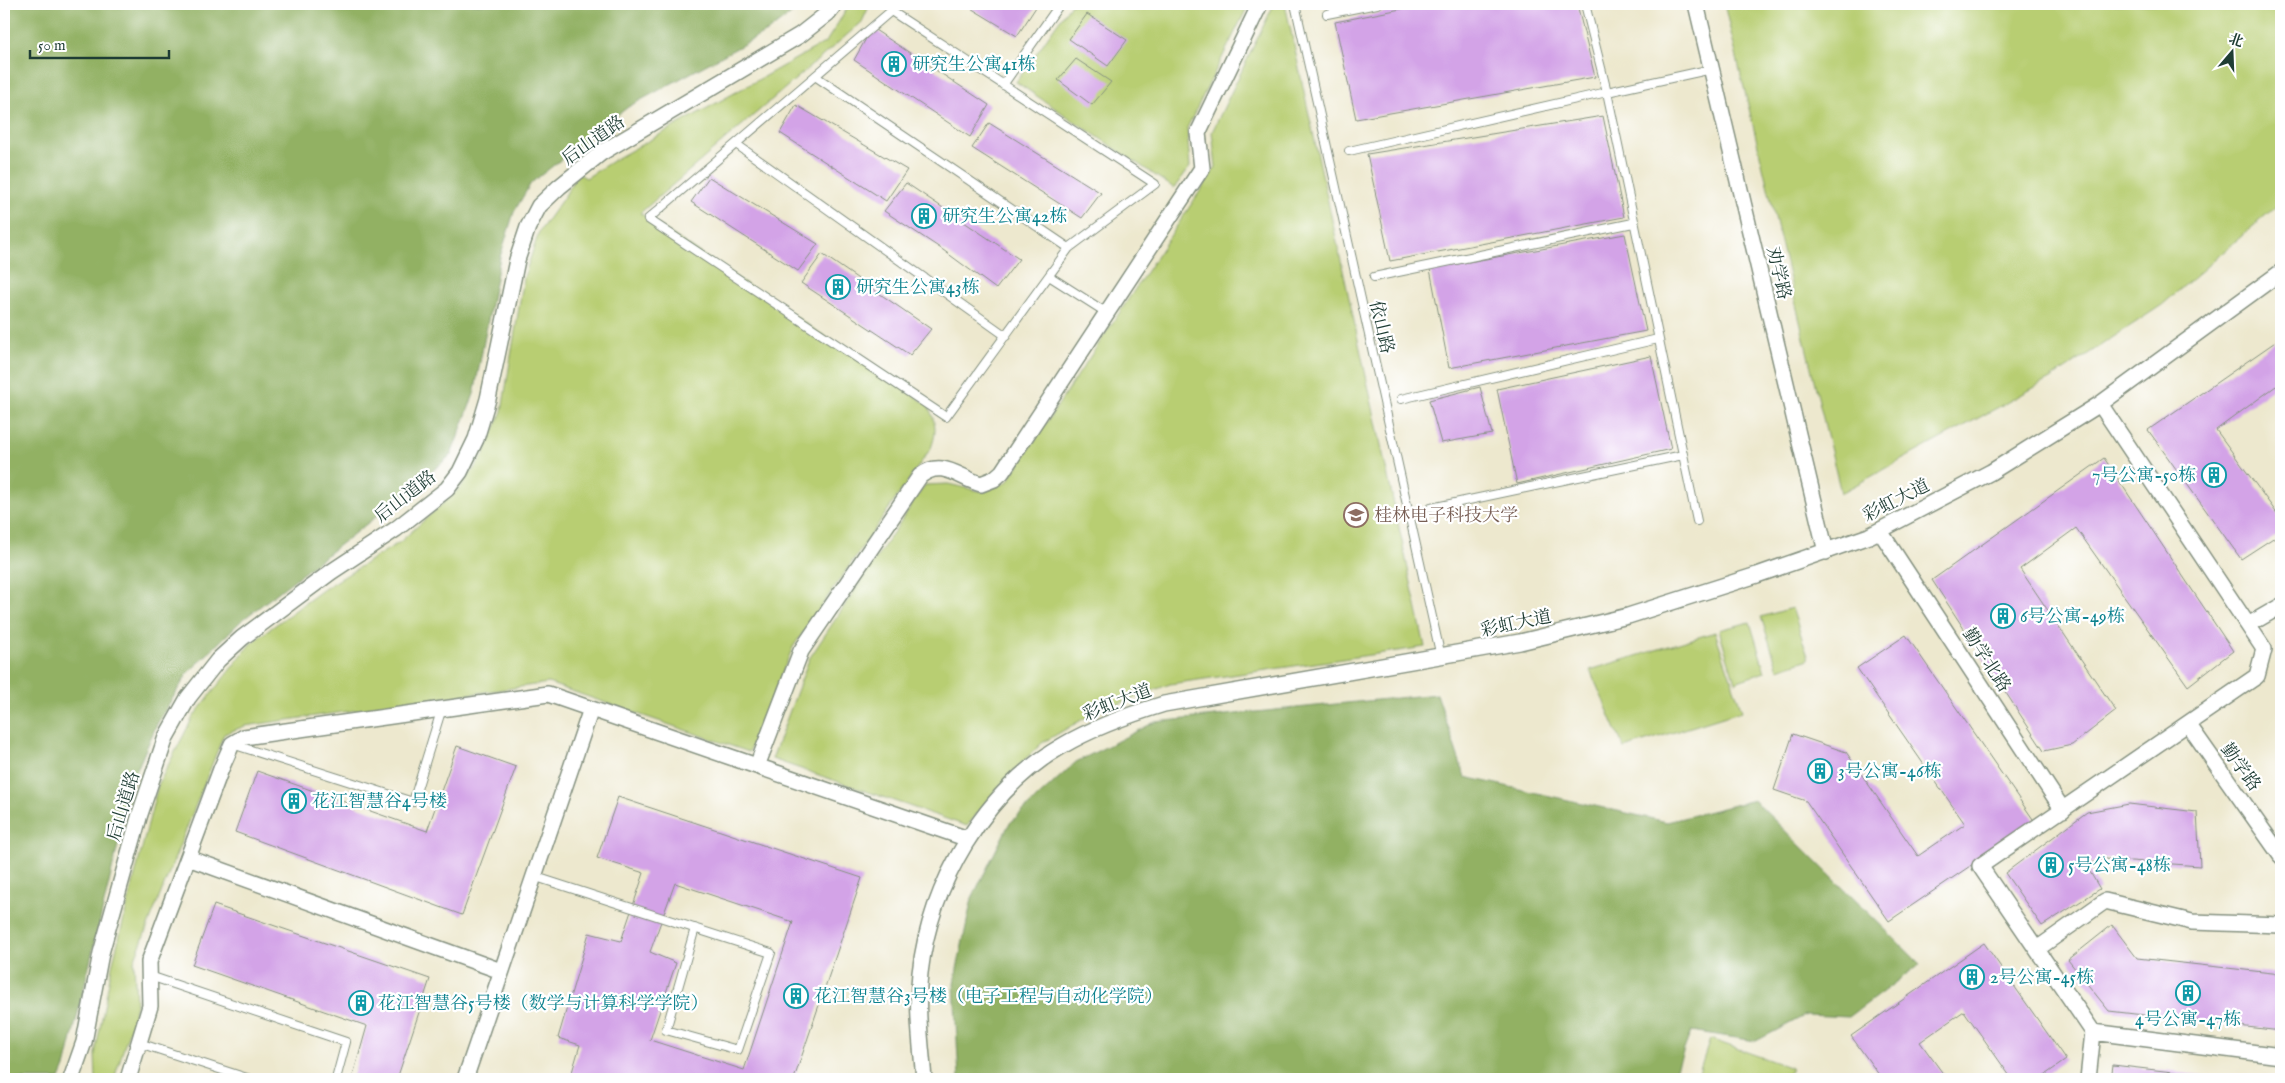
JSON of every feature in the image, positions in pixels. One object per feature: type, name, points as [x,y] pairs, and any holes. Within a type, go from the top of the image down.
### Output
[{"type":"street","name":"后山道路","points":[[71,1079],[84,1042],[101,954],[142,805],[166,737],[188,698],[218,660],[242,638],[331,572],[396,528],[447,489],[460,472],[476,439],[488,399],[520,253],[532,218],[540,206],[559,187],[602,153],[800,35],[828,13],[835,4]]},
{"type":"street","points":[[757,766],[801,652],[920,476],[930,470],[940,468],[979,484],[994,479],[1002,472],[1202,168],[1198,133],[1260,4]]},
{"type":"street","name":"劝学路","points":[[1696,4],[1826,552]]},
{"type":"street","name":"彩虹大道","points":[[924,1079],[919,1009],[920,975],[924,946],[938,898],[968,839],[998,800],[1022,775],[1061,747],[1098,727],[1132,713],[1164,704],[1441,657],[1520,642],[1628,616],[1826,552],[1880,531],[1991,472],[2100,404],[2281,272]]},
{"type":"street","points":[[2088,1079],[2093,1032],[1980,866],[2257,676],[2264,649],[2100,404]]},
{"type":"street","name":"勤学北路","points":[[1880,531],[2063,810]]},
{"type":"street","points":[[2248,625],[2281,606]]},
{"type":"street","points":[[128,1079],[150,1006],[149,962],[221,769],[232,744],[244,737],[548,694],[968,839]]},
{"type":"street","points":[[465,1079],[591,709]]},
{"type":"street","name":"勤学路","points":[[2188,724],[2281,856]]},
{"type":"street","points":[[188,858],[502,970]]},
{"type":"street","points":[[2037,948],[2105,901],[2192,922],[2281,926]]},
{"type":"street","points":[[2093,1032],[2281,1056]]},
{"type":"lane","points":[[1003,85],[1060,4]]},
{"type":"lane","name":"依山路","points":[[1295,4],[1441,657]]},
{"type":"lane","points":[[1327,14],[1377,4]]},
{"type":"lane","points":[[1585,4],[1607,92],[1633,223],[1698,521]]},
{"type":"lane","points":[[891,11],[1155,184],[1069,248],[946,417],[648,219],[815,76],[891,11]]},
{"type":"lane","points":[[1349,151],[1712,69]]},
{"type":"lane","points":[[815,76],[1069,248]]},
{"type":"lane","points":[[736,144],[1006,336]]},
{"type":"lane","points":[[1374,277],[1633,223]]},
{"type":"lane","points":[[1049,276],[1107,312]]},
{"type":"lane","points":[[1401,399],[1658,339]]},
{"type":"lane","points":[[1431,508],[1683,455]]},
{"type":"lane","points":[[232,744],[413,802],[442,708]]},
{"type":"lane","points":[[534,876],[695,928],[771,953],[738,1050],[666,1030],[695,928]]},
{"type":"lane","points":[[150,976],[346,1042],[336,1079]]},
{"type":"lane","points":[[139,1044],[250,1079]]},
{"type":"green space","points":[[4,4],[804,4],[770,30],[628,107],[531,183],[514,212],[500,257],[474,394],[451,455],[408,492],[241,621],[188,673],[157,724],[135,774],[65,1067],[60,1079],[4,1079]]},
{"type":"green space","points":[[850,4],[870,4],[862,22],[640,213],[928,405],[934,421],[935,431],[931,448],[793,647],[749,752],[548,683],[245,726],[224,734],[134,961],[136,1005],[114,1079],[96,1079],[95,1054],[112,966],[158,785],[193,717],[251,643],[324,589],[400,542],[460,488],[483,456],[502,411],[524,277],[539,232],[566,194],[577,173],[586,178],[614,160],[826,42]]},
{"type":"green space","points":[[1071,4],[1249,4],[1187,128],[1190,167],[1174,188],[1016,82]]},
{"type":"green space","points":[[1274,4],[1285,4],[1425,647],[1170,684],[1090,715],[1042,743],[1006,778],[967,826],[772,759],[809,659],[925,485],[948,484],[984,492],[1007,482],[1216,167],[1212,132]]},
{"type":"green space","points":[[1724,4],[2281,4],[2281,202],[2162,305],[2050,379],[1841,493]]},
{"type":"green space","points":[[1792,608],[1809,659],[1778,669],[1761,617]]},
{"type":"green space","points":[[1750,622],[1765,672],[1735,682],[1719,630]]},
{"type":"green space","points":[[1715,632],[1742,711],[1624,748],[1590,670]]},
{"type":"green space","points":[[1437,694],[1465,777],[1667,822],[1754,800],[1920,964],[1849,1017],[1806,1015],[1756,1041],[1691,1031],[1673,1079],[959,1079],[954,983],[972,898],[1009,824],[1076,762],[1155,722]]},
{"type":"green space","points":[[1710,1039],[1792,1068],[1788,1079],[1697,1079]]},
{"type":"building","points":[[964,4],[1038,4],[1017,36]]},
{"type":"building","points":[[1426,4],[1577,4],[1595,77],[1356,119],[1335,22]]},
{"type":"building","points":[[1087,14],[1127,40],[1108,66],[1069,39]]},
{"type":"building","points":[[872,28],[989,105],[970,137],[854,60]]},
{"type":"building","points":[[1076,59],[1111,82],[1092,105],[1058,80]]},
{"type":"building","points":[[796,105],[907,170],[886,201],[780,133]]},
{"type":"building","points":[[1603,116],[1624,217],[1390,261],[1367,154]]},
{"type":"building","points":[[989,123],[1101,193],[1082,218],[972,148]]},
{"type":"building","points":[[709,177],[818,244],[798,271],[691,202]]},
{"type":"building","points":[[906,183],[1019,259],[996,289],[943,250],[884,211]]},
{"type":"building","points":[[1625,234],[1646,331],[1449,368],[1430,269]]},
{"type":"building","points":[[822,254],[931,329],[910,355],[801,283]]},
{"type":"building","name":"7号公寓-50栋","points":[[2281,338],[2281,393],[2276,386],[2216,430],[2281,519],[2281,533],[2241,559],[2148,430]]},
{"type":"building","points":[[1651,356],[1671,449],[1517,484],[1497,389]]},
{"type":"building","points":[[1480,387],[1492,434],[1441,443],[1429,400]]},
{"type":"building","name":"6号公寓-49栋","points":[[2104,458],[2233,651],[2188,686],[2076,528],[2020,569],[2116,711],[2072,745],[2044,751],[1932,580]]},
{"type":"building","name":"3号公寓-46栋","points":[[1906,635],[2035,822],[1889,921],[1806,801],[1774,790],[1793,734],[1846,752],[1918,856],[1965,824],[1857,668]]},
{"type":"building","name":"花江智慧谷4号楼","points":[[457,746],[516,767],[462,915],[235,832],[257,771],[427,831]]},
{"type":"building","points":[[618,797],[862,878],[794,1079],[570,1079],[580,1045],[558,1038],[589,933],[621,941],[644,873],[597,858]],"holes":[[[675,883],[793,922],[744,1070],[650,1040],[676,963],[650,952]]]},
{"type":"building","name":"5号公寓-48栋","points":[[2129,804],[2197,812],[2200,866],[2104,859],[2086,865],[2100,889],[2042,926],[2005,873],[2087,812]]},
{"type":"building","name":"花江智慧谷5号楼（数学与计算科学学院）","points":[[214,905],[430,979],[397,1079],[352,1079],[367,1026],[192,965]]},
{"type":"building","name":"4号公寓-47栋","points":[[2112,925],[2137,958],[2281,974],[2281,1031],[2109,1011],[2068,960]]},
{"type":"building","name":"2号公寓-45栋","points":[[1984,943],[2066,1060],[2039,1079],[2012,1079],[1964,1011],[1920,1042],[1947,1079],[1882,1079],[1851,1036]]},
{"type":"building","points":[[2113,1065],[2224,1078],[2224,1079],[2111,1079]]},
{"type":"place","name":"研究生公寓41栋","points":[[894,64]]},
{"type":"place","name":"研究生公寓42栋","points":[[924,216]]},
{"type":"place","name":"研究生公寓43栋","points":[[838,287]]},
{"type":"place","name":"7号公寓-50栋","points":[[2214,475]]},
{"type":"place","name":"桂林电子科技大学","points":[[1356,515]]},
{"type":"place","name":"6号公寓-49栋","points":[[2003,616]]},
{"type":"place","name":"3号公寓-46栋","points":[[1820,771]]},
{"type":"place","name":"花江智慧谷4号楼","points":[[294,801]]},
{"type":"place","name":"5号公寓-48栋","points":[[2051,865]]},
{"type":"place","name":"2号公寓-45栋","points":[[1972,977]]},
{"type":"place","name":"4号公寓-47栋","points":[[2188,993]]},
{"type":"place","name":"花江智慧谷3号楼（电子工程与自动化学院）","points":[[796,996]]},
{"type":"place","name":"花江智慧谷5号楼（数学与计算科学学院）","points":[[361,1003]]}]
